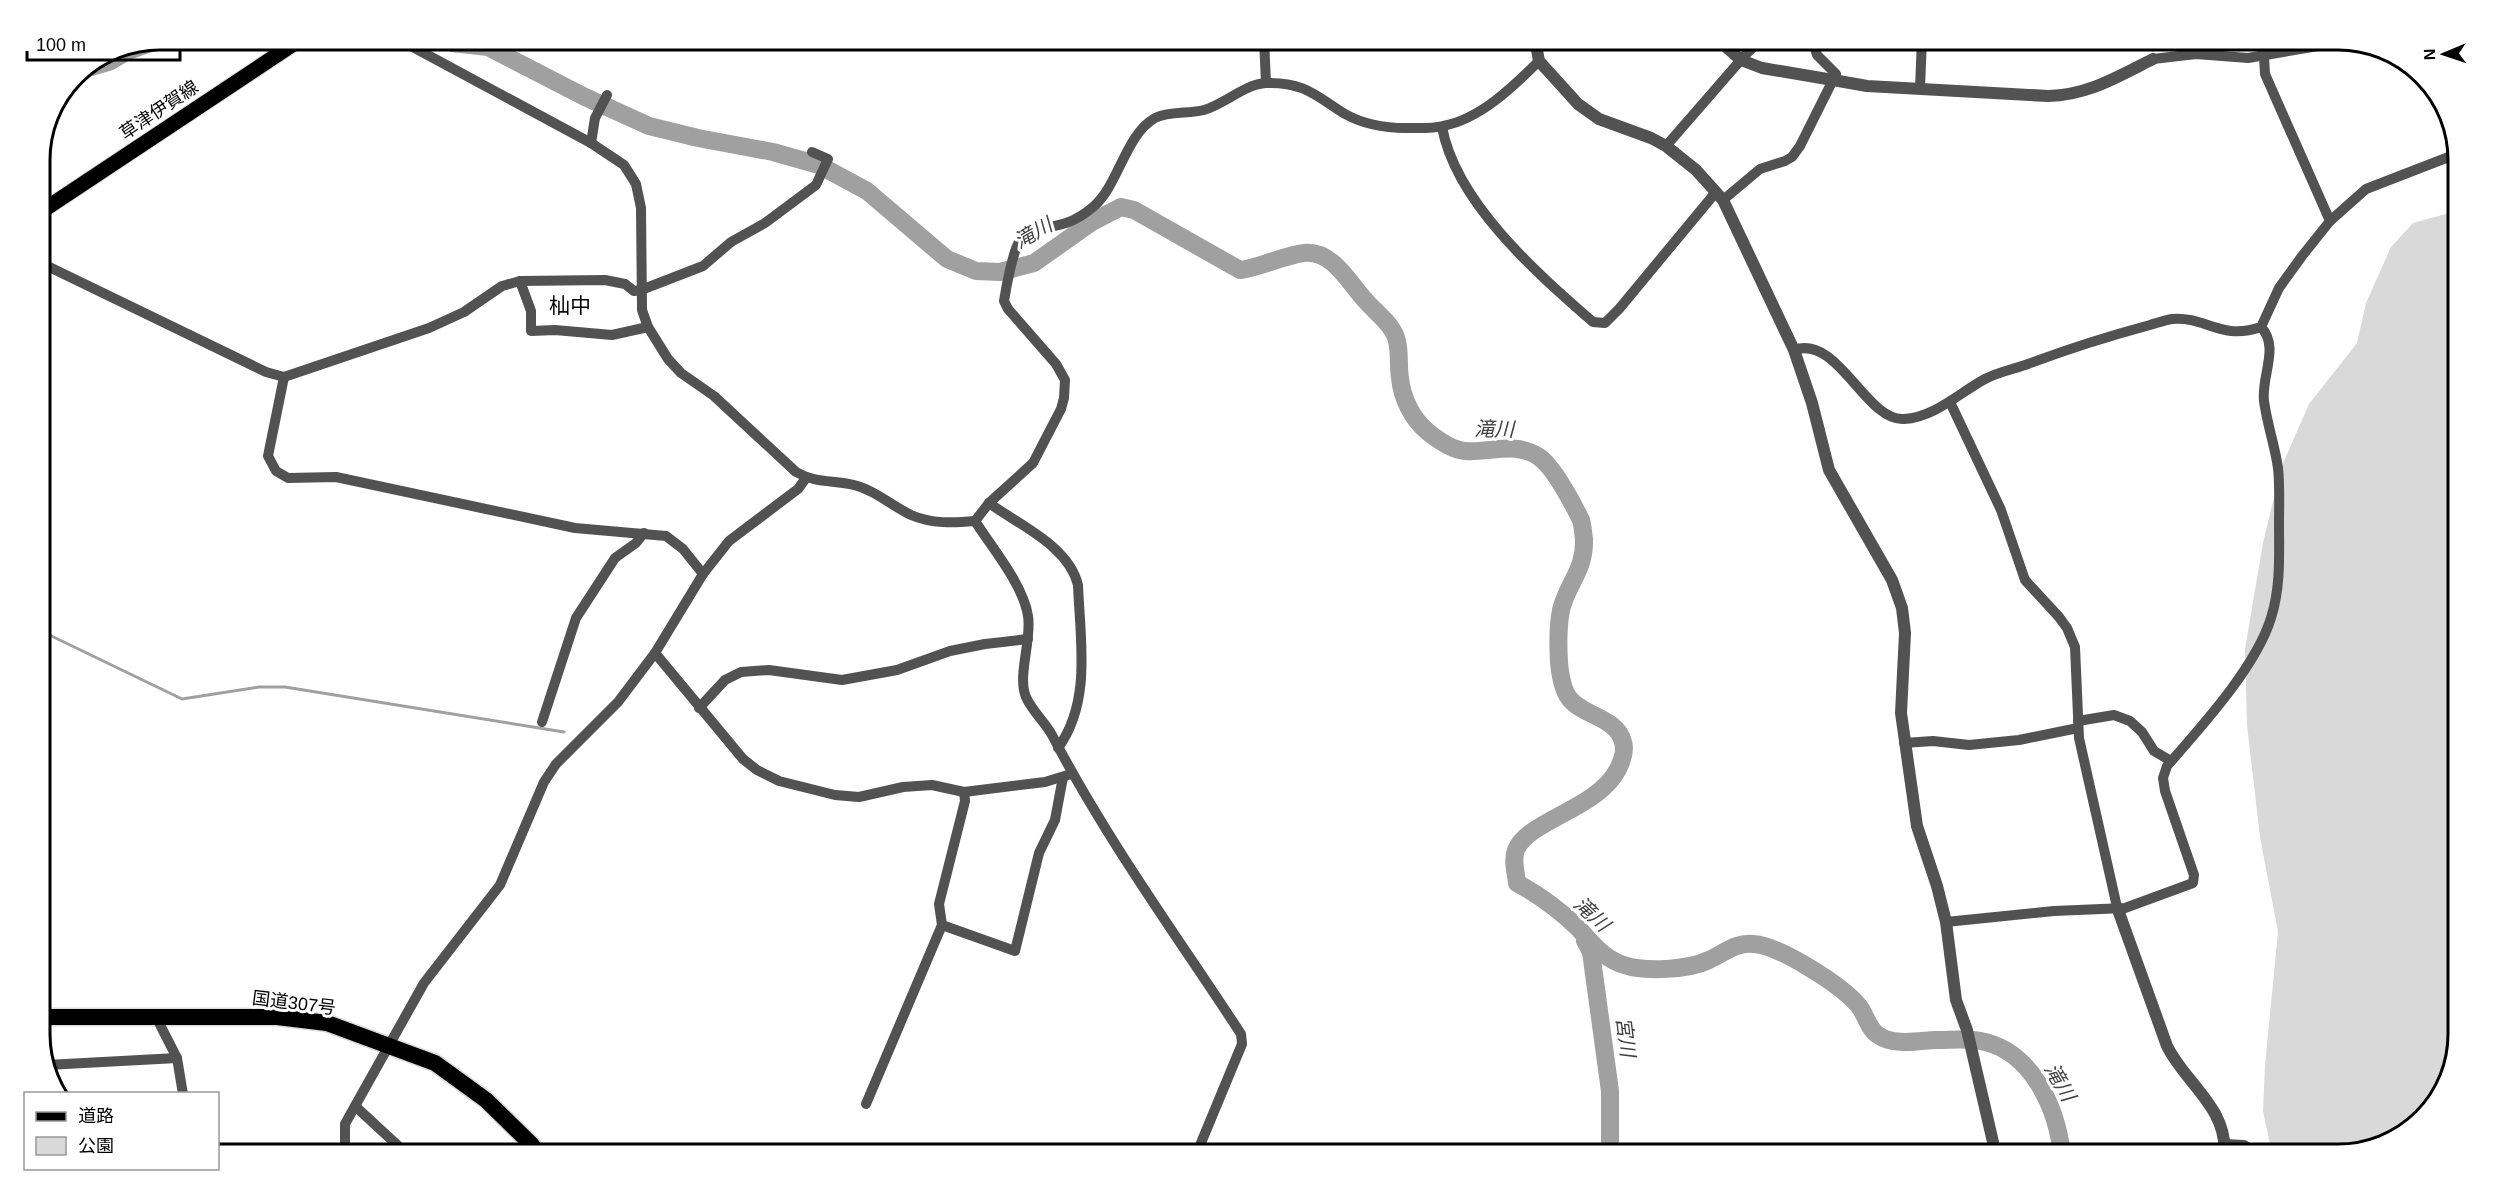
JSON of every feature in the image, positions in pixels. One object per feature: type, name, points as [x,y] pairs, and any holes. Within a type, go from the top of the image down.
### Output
[{"type":"highway","name":"国道307号","points":[[50,1017],[155,1015],[286,1018],[327,1023],[435,1063],[486,1100],[532,1144]]},
{"type":"main road","name":"草津伊賀線","points":[[50,206],[284,50]]},
{"type":"street","points":[[418,50],[591,143],[624,165],[636,184],[642,232],[642,310],[648,327],[668,359],[681,373],[714,396],[795,472],[806,478],[854,485],[912,515],[940,523],[975,521],[989,503],[1033,463],[1061,409],[1065,380],[1056,364],[1004,302],[1015,251],[1020,240],[1033,231],[1068,222],[1094,206],[1143,127],[1157,117],[1203,110],[1221,104],[1254,86],[1266,83],[1296,86],[1318,95],[1346,114],[1371,124],[1395,128],[1442,127],[1463,121],[1486,106],[1516,84],[1539,61]]},
{"type":"street","points":[[1264,50],[1266,83]]},
{"type":"street","points":[[1537,50],[1539,61],[1578,104],[1599,119],[1651,138],[1666,146],[1696,170],[1720,196],[1794,350],[1812,403],[1829,470],[1892,580],[1902,608],[1905,643],[1900,705],[1917,826],[1946,922],[1956,1000],[1968,1036],[1993,1144]]},
{"type":"street","points":[[1730,50],[1741,60],[1762,68],[1867,86],[2048,96],[2071,96],[2092,89],[2153,59],[2196,54],[2248,58],[2297,50]]},
{"type":"street","points":[[1666,146],[1751,50]]},
{"type":"street","points":[[1442,127],[1445,140],[1471,197],[1532,265],[1593,322],[1605,322],[1720,196],[1760,169],[1792,157],[1800,147],[1836,74],[1817,55],[1815,50]]},
{"type":"street","points":[[1920,88],[1922,50]]},
{"type":"street","points":[[2263,50],[2265,74],[2330,221]]},
{"type":"street","points":[[591,143],[595,118],[606,98]]},
{"type":"street","points":[[50,267],[266,372],[284,377],[429,328],[464,312],[502,286],[520,281],[605,280],[625,284],[634,291],[702,266],[731,242],[765,223],[819,181],[828,159],[812,152]]},
{"type":"street","points":[[1794,350],[1798,348],[1824,352],[1886,414],[1902,419],[1950,402],[1985,379],[2067,349],[2174,319],[2194,322],[2227,332],[2244,333],[2261,327],[2279,288],[2302,256],[2330,221],[2366,189],[2448,157]]},
{"type":"street","points":[[520,281],[531,311],[531,331],[555,330],[612,335],[648,327]]},
{"type":"street","points":[[1946,922],[2124,908],[2193,883],[2194,875],[2165,791],[2163,778],[2167,766],[2218,707],[2254,653],[2271,620],[2279,586],[2278,468],[2264,402],[2263,384],[2270,349],[2268,334],[2261,327]]},
{"type":"street","points":[[284,377],[268,456],[276,471],[288,478],[336,477],[575,528],[666,536],[683,549],[703,574]]},
{"type":"street","points":[[1950,402],[2001,510],[2025,580],[2059,616],[2075,647],[2078,724],[2117,907],[2167,1046],[2179,1066],[2210,1104],[2221,1124],[2224,1144]]},
{"type":"street","points":[[345,1144],[345,1124],[424,983],[500,885],[544,782],[556,764],[618,702],[655,653],[703,574],[729,541],[798,489],[806,478]]},
{"type":"street","points":[[989,503],[1030,529],[1075,571],[1078,585],[1081,668],[1078,707],[1066,738],[1058,748]]},
{"type":"street","points":[[975,521],[1021,593],[1028,616],[1024,677],[1026,697],[1047,725],[1058,748],[1067,776],[1241,1034],[1242,1044],[1201,1144]]},
{"type":"street","points":[[542,722],[576,618],[615,558],[636,543],[644,533]]},
{"type":"street","points":[[699,708],[725,680],[741,672],[769,670],[842,680],[897,670],[950,651],[1028,639]]},
{"type":"street","points":[[655,653],[743,759],[757,771],[779,781],[835,795],[859,797],[903,787],[932,785],[964,792],[1045,782],[1067,776]]},
{"type":"street","points":[[1904,743],[1934,741],[1969,745],[2019,740],[2114,715],[2130,721],[2142,732],[2154,751],[2172,761]]},
{"type":"street","points":[[942,925],[1015,951],[1039,853],[1054,820],[1067,776]]},
{"type":"street","points":[[866,1104],[942,925],[939,904],[965,801],[964,792]]},
{"type":"street","points":[[155,1015],[177,1058],[183,1092]]},
{"type":"street","points":[[54,1065],[177,1058]]},
{"type":"street","points":[[355,1106],[396,1144]]},
{"type":"green space","points":[[2448,213],[2448,1049],[2440,1077],[2426,1102],[2406,1122],[2387,1133],[2374,1139],[2346,1144],[2270,1144],[2263,1111],[2265,1065],[2278,932],[2260,837],[2247,725],[2245,649],[2263,543],[2281,468],[2309,404],[2357,343],[2366,303],[2391,247],[2413,223]]},
{"type":"shaded area","points":[[155,51],[132,59],[113,70],[86,78],[104,64],[124,55]]},
{"type":"waterway","name":"滝川","points":[[494,50],[585,97],[649,126],[773,152],[819,165],[867,191],[947,259],[976,271],[1000,272],[1034,263],[1092,222],[1121,207],[1134,210],[1240,270],[1304,253],[1314,253],[1332,262],[1392,329],[1398,346],[1399,373],[1403,393],[1409,408],[1422,427],[1450,447],[1460,450],[1512,449],[1530,452],[1539,457],[1557,477],[1581,520],[1584,539],[1582,560],[1564,600],[1560,616],[1558,649],[1561,676],[1563,686],[1575,704],[1614,727],[1624,745],[1624,752],[1618,769],[1608,783],[1580,804],[1534,830],[1523,840],[1515,854],[1517,883],[1542,898],[1572,922],[1605,955],[1624,965],[1643,969],[1678,968],[1700,963],[1741,945],[1765,946],[1794,959],[1838,987],[1858,1005],[1869,1025],[1884,1038],[1906,1042],[1970,1040],[1999,1047],[2014,1056],[2039,1084],[2048,1101],[2060,1144]]},
{"type":"waterway","points":[[50,635],[182,699],[259,687],[285,687],[564,732]]},
{"type":"waterway","name":"宮川","points":[[1585,941],[1591,952],[1610,1091],[1610,1144]]},
{"type":"district","name":"杣中","points":[[570,306]]}]
